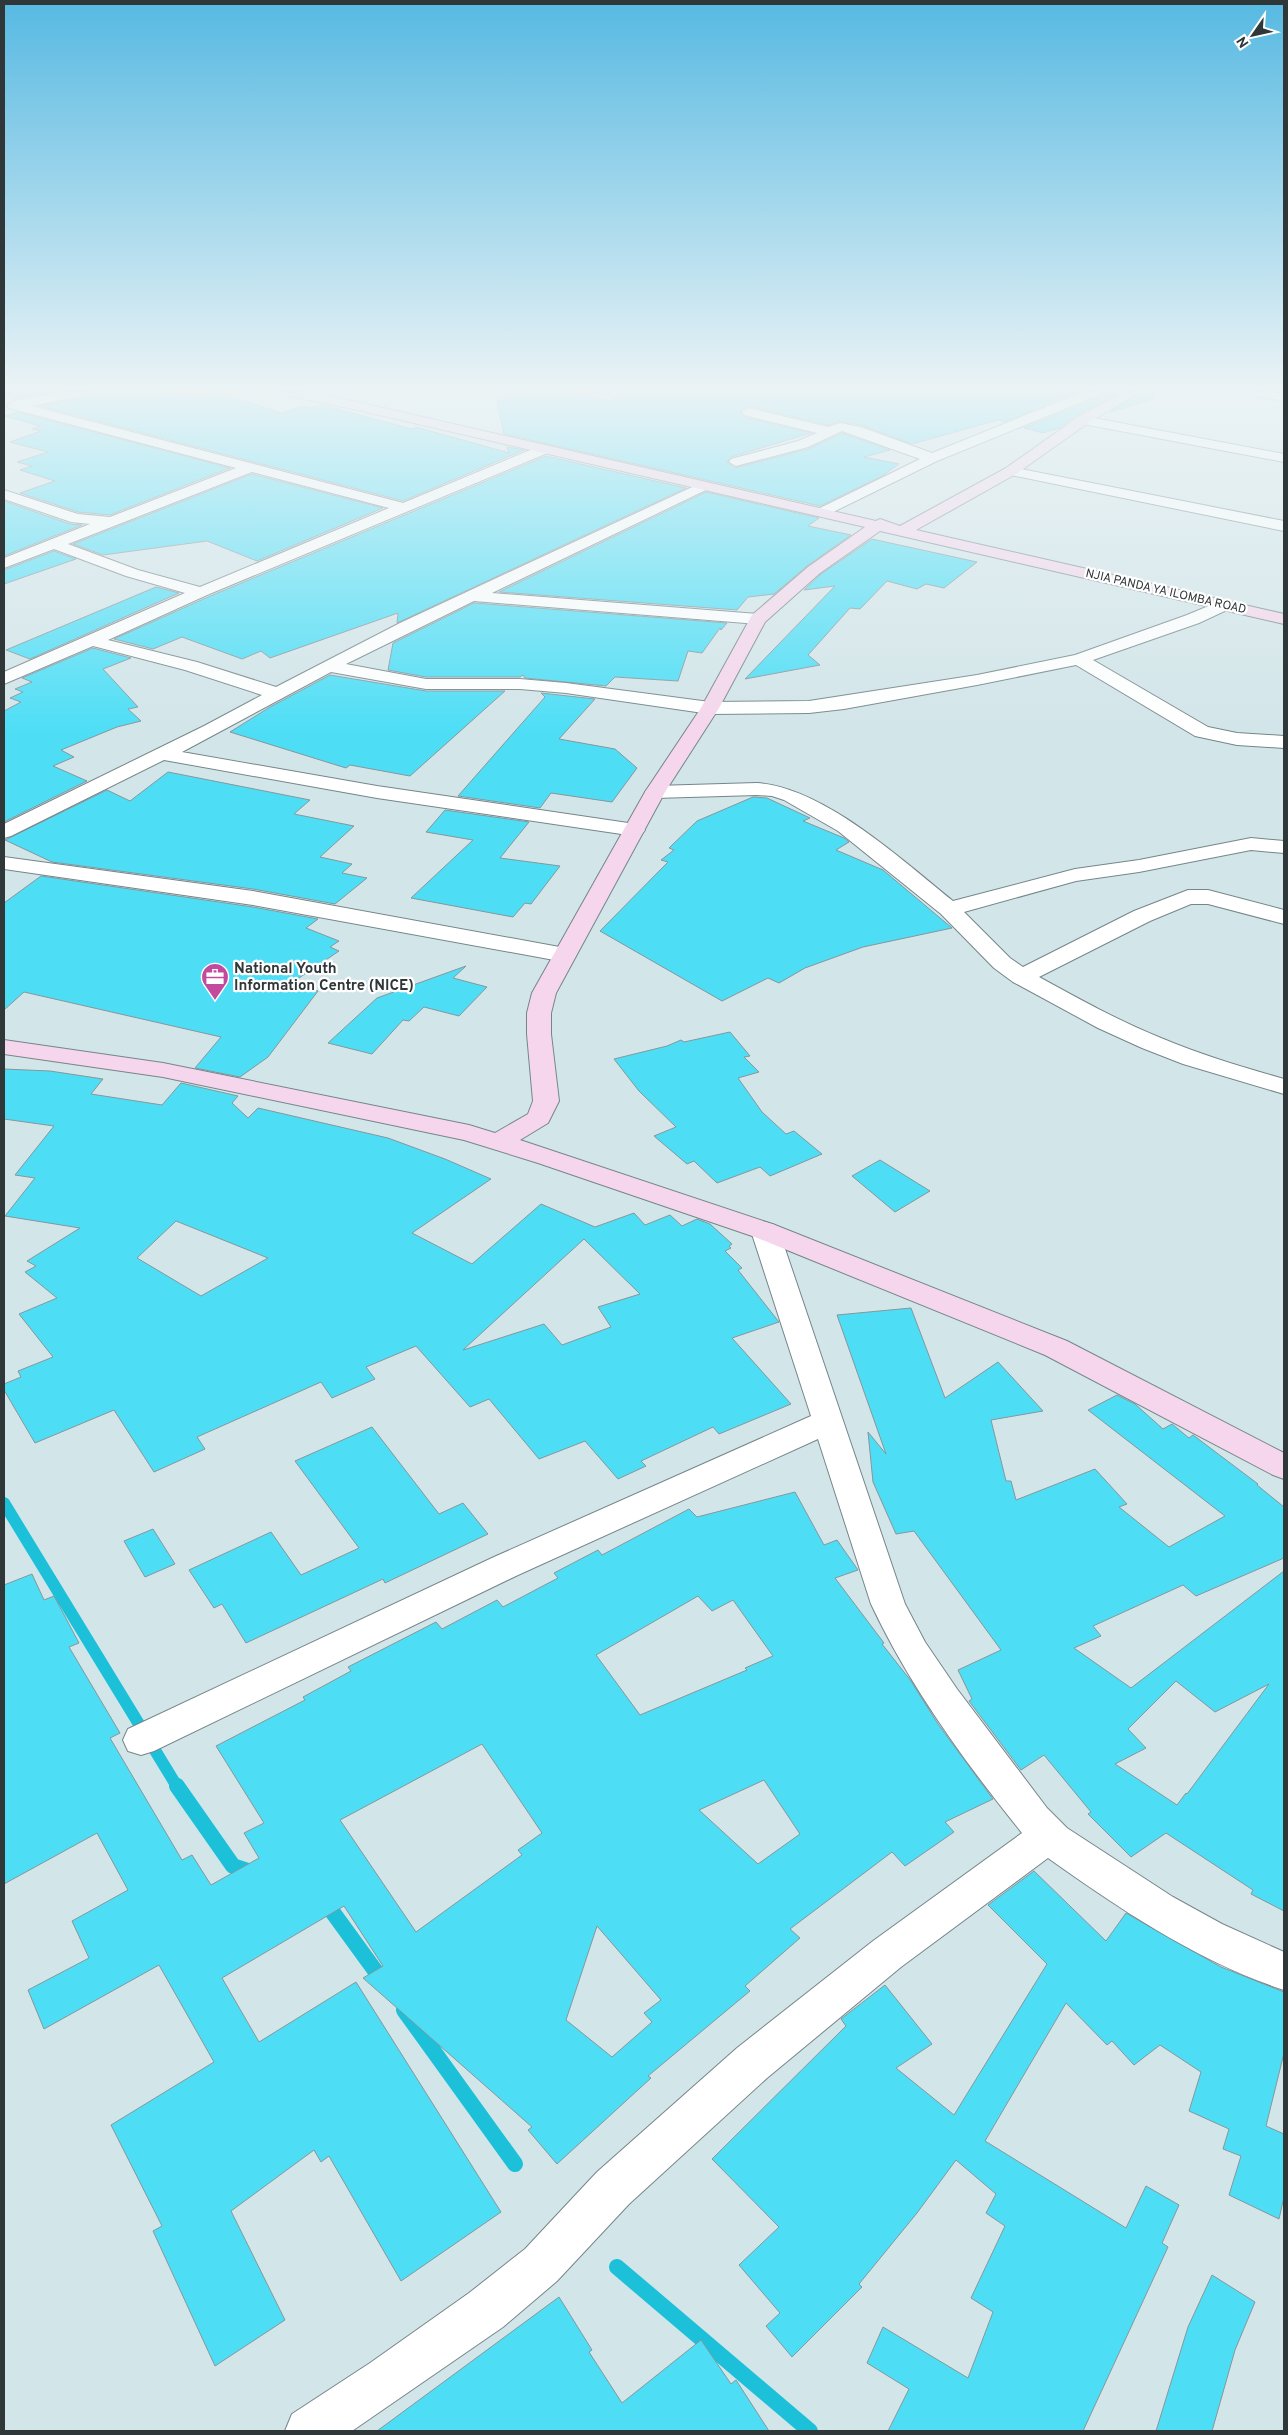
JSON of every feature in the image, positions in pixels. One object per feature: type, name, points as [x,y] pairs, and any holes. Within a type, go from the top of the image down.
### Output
[{"type":"main road","name":"NJIA PANDA YA ILOMBA ROAD","points":[[794,506],[880,524],[1284,619]]},
{"type":"main road","points":[[905,530],[949,506]]},
{"type":"main road","points":[[498,1142],[539,1118],[546,1100],[539,1034],[539,1013],[544,993],[655,792],[710,708],[758,619],[814,570],[880,524]]},
{"type":"main road","points":[[4,1047],[162,1070],[420,1122],[498,1142],[765,1230],[1056,1348],[1284,1467]]},
{"type":"street","points":[[38,506],[76,519],[116,521]]},
{"type":"street","points":[[4,563],[154,506]]},
{"type":"street","points":[[397,506],[406,508]]},
{"type":"street","points":[[4,679],[201,592],[412,506]]},
{"type":"street","points":[[4,832],[279,694],[328,666],[662,506]]},
{"type":"street","points":[[823,512],[836,506]]},
{"type":"street","points":[[1183,506],[1284,526]]},
{"type":"street","points":[[71,537],[76,519]]},
{"type":"street","points":[[55,544],[132,573],[201,592]]},
{"type":"street","points":[[472,596],[758,619]]},
{"type":"street","points":[[328,666],[426,684],[520,684],[566,688],[710,708],[827,706],[977,680],[1079,659],[1193,619],[1223,605]]},
{"type":"street","points":[[92,641],[182,664],[279,694]]},
{"type":"street","points":[[1079,659],[1202,732],[1237,739],[1284,742]]},
{"type":"street","points":[[161,754],[377,792],[635,830]]},
{"type":"street","points":[[655,792],[757,789],[783,793],[845,827],[950,909],[1002,963],[1021,977],[1107,1023],[1151,1043],[1284,1088]]},
{"type":"street","points":[[950,909],[1075,876],[1140,866],[1251,844],[1284,847]]},
{"type":"street","points":[[4,863],[253,898],[564,955]]},
{"type":"street","points":[[1021,977],[1142,916],[1188,897],[1208,897],[1284,917]]},
{"type":"street","points":[[765,1230],[826,1422],[888,1604],[900,1632],[993,1767],[1049,1836],[1116,1883],[1170,1916],[1251,1958],[1284,1971]]},
{"type":"street","points":[[141,1740],[506,1566],[826,1422]]},
{"type":"street","points":[[309,2431],[387,2380],[486,2310],[541,2266],[613,2188],[752,2062],[887,1954],[1049,1836]]},
{"type":"building","points":[[4,506],[17,506],[70,524],[82,525],[4,556]]},
{"type":"building","points":[[59,506],[134,506],[110,515],[78,512]]},
{"type":"building","points":[[171,506],[374,506],[383,508],[257,561],[207,541],[103,555],[73,544]]},
{"type":"building","points":[[427,506],[648,506],[397,623],[398,613],[270,658],[261,651],[242,659],[182,637],[153,649],[114,639],[208,597]]},
{"type":"building","points":[[678,506],[765,506],[819,518],[808,526],[851,535],[807,566],[774,594],[748,597],[737,610],[499,592]]},
{"type":"building","points":[[872,539],[977,562],[944,588],[926,584],[917,589],[887,581],[860,609],[850,608],[808,655],[820,665],[745,679],[835,586],[804,590],[821,574]]},
{"type":"building","points":[[54,551],[76,559],[4,584],[4,570]]},
{"type":"building","points":[[156,587],[179,593],[30,659],[6,650]]},
{"type":"building","points":[[474,603],[727,623],[721,630],[720,628],[702,653],[688,651],[678,681],[615,677],[606,686],[525,678],[523,675],[520,677],[426,677],[388,670],[393,643]]},
{"type":"building","points":[[93,648],[131,658],[103,669],[138,707],[128,709],[141,721],[117,727],[61,750],[74,757],[53,766],[87,781],[4,822],[4,711],[21,702],[10,698],[23,692],[15,689],[32,682],[22,678]]},
{"type":"building","points":[[330,675],[426,691],[505,691],[410,776],[350,765],[346,768],[230,732],[270,707]]},
{"type":"building","points":[[541,693],[595,699],[559,739],[615,749],[637,768],[612,802],[551,793],[540,808],[458,796],[545,697]]},
{"type":"building","points":[[168,772],[310,800],[294,814],[354,826],[320,857],[352,864],[342,873],[367,878],[335,904],[253,889],[52,862],[5,840],[107,790],[130,801]]},
{"type":"building","points":[[753,797],[767,798],[810,818],[803,821],[844,838],[849,842],[836,850],[883,870],[952,928],[863,947],[805,968],[779,983],[768,978],[722,1001],[600,931],[668,862],[661,860],[674,850],[669,848],[697,821]]},
{"type":"building","points":[[445,810],[529,822],[500,858],[560,866],[531,904],[525,903],[513,917],[411,898],[473,840],[426,832]]},
{"type":"building","points":[[41,876],[253,907],[318,919],[306,928],[339,941],[330,947],[339,951],[287,986],[318,991],[268,1057],[240,1077],[195,1068],[221,1037],[24,992],[4,1010],[4,903]]},
{"type":"building","points":[[466,966],[453,978],[487,987],[459,1016],[424,1007],[409,1021],[403,1020],[372,1054],[328,1043],[377,998]]},
{"type":"building","points":[[730,1032],[750,1056],[744,1057],[759,1072],[738,1078],[762,1112],[786,1134],[794,1131],[822,1154],[770,1176],[760,1167],[717,1183],[694,1161],[687,1164],[654,1136],[676,1127],[639,1091],[614,1059],[667,1046],[681,1040],[684,1042]]},
{"type":"building","points":[[4,1069],[50,1071],[103,1079],[91,1094],[162,1105],[181,1083],[238,1096],[232,1103],[248,1118],[258,1108],[388,1138],[445,1159],[491,1179],[412,1233],[472,1264],[541,1204],[595,1227],[634,1213],[645,1225],[670,1215],[682,1226],[697,1219],[710,1224],[732,1244],[729,1246],[731,1248],[725,1251],[742,1268],[738,1270],[779,1322],[732,1338],[791,1404],[719,1434],[713,1427],[641,1461],[646,1466],[618,1479],[585,1441],[539,1459],[489,1399],[470,1407],[416,1346],[366,1367],[375,1379],[332,1398],[321,1382],[197,1437],[205,1449],[154,1472],[114,1410],[35,1443],[4,1390],[4,1384],[21,1377],[18,1371],[53,1357],[19,1314],[57,1298],[25,1272],[36,1266],[27,1261],[80,1228],[5,1216],[35,1178],[15,1175],[54,1126],[4,1119]],"holes":[[[176,1221],[268,1258],[201,1296],[137,1258]],[[584,1239],[640,1294],[598,1307],[611,1327],[562,1345],[544,1324],[463,1350]]]},
{"type":"building","points":[[880,1160],[930,1191],[895,1212],[852,1176]]},
{"type":"building","points":[[911,1308],[945,1398],[998,1362],[1043,1411],[991,1420],[1006,1481],[1011,1481],[1016,1500],[1095,1469],[1127,1504],[1119,1507],[1169,1547],[1225,1516],[1088,1410],[1117,1395],[1135,1404],[1163,1429],[1172,1424],[1189,1438],[1193,1435],[1258,1484],[1284,1507],[1284,1558],[1196,1596],[1183,1585],[1093,1626],[1101,1636],[1074,1648],[1131,1688],[1284,1571],[1284,1911],[1251,1894],[1253,1890],[1166,1833],[1131,1857],[1088,1814],[1091,1812],[1044,1755],[1021,1770],[969,1701],[972,1699],[958,1670],[1001,1650],[914,1531],[896,1534],[873,1482],[868,1432],[886,1454],[837,1315]],"holes":[[[1176,1681],[1215,1712],[1269,1684],[1177,1805],[1115,1764],[1146,1748],[1128,1729]]]},
{"type":"building","points":[[372,1427],[439,1514],[463,1503],[488,1534],[385,1583],[383,1579],[246,1643],[222,1604],[214,1608],[189,1570],[271,1532],[301,1575],[359,1548],[295,1461]]},
{"type":"building","points":[[795,1492],[824,1545],[837,1540],[858,1570],[835,1578],[884,1643],[882,1644],[911,1681],[938,1724],[993,1799],[945,1822],[954,1832],[905,1866],[892,1852],[790,1929],[800,1938],[745,1986],[750,1991],[648,2076],[651,2078],[557,2164],[528,2130],[532,2127],[363,1978],[383,1966],[344,1906],[222,1978],[259,2042],[356,1982],[501,2212],[401,2281],[329,2156],[321,2162],[314,2150],[231,2211],[285,2320],[215,2366],[153,2231],[162,2226],[111,2125],[214,2062],[159,1965],[44,2029],[28,1990],[89,1958],[72,1921],[128,1890],[97,1833],[4,1884],[4,1585],[32,1574],[44,1600],[54,1596],[79,1643],[69,1647],[120,1733],[110,1738],[182,1860],[192,1855],[211,1885],[259,1858],[244,1833],[264,1823],[216,1746],[305,1700],[303,1697],[351,1671],[348,1667],[436,1622],[442,1629],[497,1600],[503,1607],[558,1578],[554,1573],[598,1550],[602,1555],[689,1509],[697,1517]],"holes":[[[698,1596],[712,1611],[733,1600],[773,1656],[745,1668],[747,1670],[640,1715],[596,1655]],[[482,1744],[542,1833],[518,1850],[522,1855],[416,1932],[340,1820]],[[764,1780],[800,1834],[758,1864],[699,1810]],[[597,1926],[661,2000],[644,2013],[652,2022],[612,2057],[566,2020]]]},
{"type":"building","points":[[153,1529],[175,1564],[145,1577],[124,1541]]},
{"type":"building","points":[[1034,1871],[1106,1941],[1126,1913],[1221,1967],[1284,1992],[1284,2053],[1266,2126],[1284,2134],[1284,2197],[1279,2219],[1229,2195],[1241,2156],[1223,2149],[1229,2129],[1189,2111],[1201,2072],[1160,2045],[1134,2065],[1112,2041],[1107,2045],[1066,2003],[985,2141],[1126,2228],[1146,2186],[1179,2205],[1162,2243],[1168,2247],[1083,2431],[888,2431],[909,2389],[867,2363],[883,2327],[968,2378],[993,2312],[971,2298],[1005,2226],[986,2213],[996,2194],[956,2160],[917,2213],[859,2284],[862,2287],[792,2357],[766,2326],[780,2313],[739,2265],[779,2227],[712,2159],[846,2026],[841,2019],[885,1985],[932,2044],[896,2068],[954,2115],[1047,1964],[988,1905]]},
{"type":"building","points":[[1212,2275],[1255,2302],[1235,2350],[1212,2431],[1156,2431],[1188,2327]]},
{"type":"building","points":[[559,2297],[592,2350],[589,2352],[622,2403],[701,2340],[731,2384],[736,2380],[769,2431],[377,2431]]},
{"type":"waterway","points":[[4,1503],[178,1788]]},
{"type":"waterway","points":[[177,1786],[233,1866],[251,1872]]},
{"type":"waterway","points":[[326,1903],[382,1980]]},
{"type":"waterway","points":[[404,2010],[515,2164]]},
{"type":"waterway","points":[[617,2267],[810,2431]]},
{"type":"place","name":"National Youth Information Centre (NICE)","points":[[215,1001]]}]
